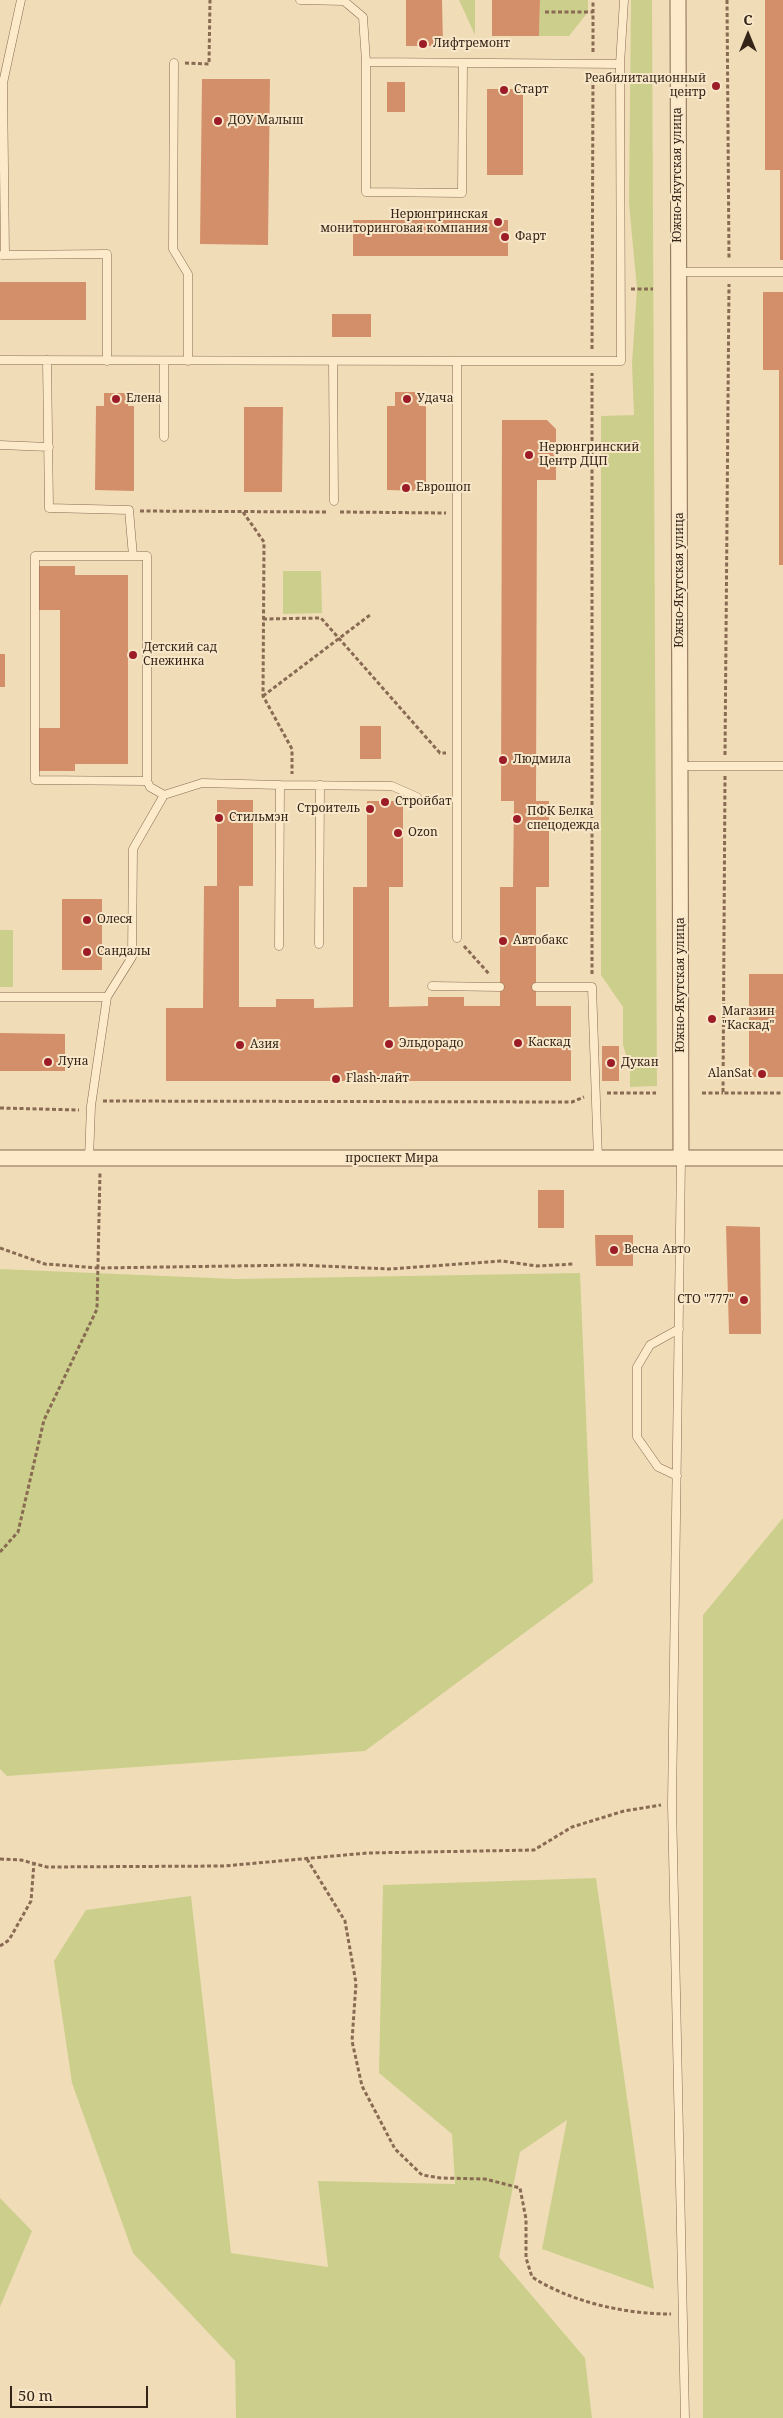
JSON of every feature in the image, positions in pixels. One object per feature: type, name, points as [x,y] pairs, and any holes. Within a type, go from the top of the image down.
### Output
[{"type":"street","name":"Южно-Якутская улица","points":[[678,0],[682,1159]]},
{"type":"street","name":"проспект Мира","points":[[0,1158],[783,1158]]},
{"type":"lane","points":[[21,0],[3,83],[2,255],[107,254],[107,361]]},
{"type":"lane","points":[[300,0],[344,0],[363,17],[366,62],[366,192],[462,193],[463,63]]},
{"type":"lane","points":[[0,360],[621,362],[620,64],[624,0]]},
{"type":"lane","points":[[366,62],[620,64]]},
{"type":"lane","points":[[174,63],[173,249],[188,274],[188,361]]},
{"type":"lane","points":[[679,272],[783,272]]},
{"type":"lane","points":[[47,360],[49,508],[129,510],[133,556]]},
{"type":"lane","points":[[164,361],[164,437]]},
{"type":"lane","points":[[333,361],[334,501]]},
{"type":"lane","points":[[457,361],[457,938]]},
{"type":"lane","points":[[0,445],[49,447]]},
{"type":"lane","points":[[147,781],[35,780],[35,556],[147,556],[147,781],[150,787],[164,795]]},
{"type":"lane","points":[[680,766],[783,766]]},
{"type":"lane","points":[[95,1158],[90,1106],[107,998],[132,956],[133,849],[164,795],[202,783],[392,786],[417,797]]},
{"type":"lane","points":[[279,946],[280,785]]},
{"type":"lane","points":[[318,944],[320,785]]},
{"type":"lane","points":[[432,986],[500,987]]},
{"type":"lane","points":[[536,987],[592,987],[598,1159]]},
{"type":"lane","points":[[0,997],[107,998]]},
{"type":"lane","points":[[682,1159],[672,1804],[684,2418]]},
{"type":"lane","points":[[677,1476],[658,1467],[637,1437],[637,1367],[650,1345],[679,1328]]},
{"type":"path","points":[[174,63],[209,64],[210,0]]},
{"type":"path","points":[[592,987],[593,0]]},
{"type":"path","points":[[723,1093],[729,272],[727,0]]},
{"type":"path","points":[[545,12],[593,12]]},
{"type":"path","points":[[621,289],[653,289]]},
{"type":"path","points":[[129,510],[328,512]]},
{"type":"path","points":[[243,511],[264,542],[263,696],[292,749],[292,785]]},
{"type":"path","points":[[338,512],[433,513]]},
{"type":"path","points":[[263,696],[370,615]]},
{"type":"path","points":[[263,619],[321,618],[440,753]]},
{"type":"path","points":[[457,938],[500,987]]},
{"type":"path","points":[[0,1108],[83,1110],[101,1101],[572,1102],[595,1093],[656,1093]]},
{"type":"path","points":[[702,1093],[783,1093]]},
{"type":"path","points":[[0,1552],[18,1532],[44,1420],[97,1309],[98,1268],[95,1158]]},
{"type":"path","points":[[0,1248],[45,1264],[98,1268],[300,1265],[389,1270],[502,1261],[537,1266],[574,1264]]},
{"type":"path","points":[[0,1858],[47,1867],[224,1866],[367,1854],[534,1850],[572,1828],[624,1811],[672,1804]]},
{"type":"path","points":[[306,1859],[345,1921],[356,1983],[352,2041],[362,2086],[395,2149],[422,2175],[441,2178],[485,2179],[520,2188],[526,2219],[526,2258],[532,2277],[554,2291],[610,2308],[657,2314],[682,2314]]},
{"type":"path","points":[[0,1946],[9,1940],[31,1901],[34,1863]]},
{"type":"green space","points":[[459,0],[475,0],[475,35]]},
{"type":"green space","points":[[540,0],[588,0],[588,12],[569,36],[539,36]]},
{"type":"green space","points":[[631,0],[652,0],[657,1086],[630,1087],[630,1068],[623,1045],[623,1007],[601,975],[601,416],[634,415],[632,363],[637,289],[629,204]]},
{"type":"green space","points":[[283,571],[321,571],[322,613],[283,614]]},
{"type":"green space","points":[[0,930],[13,930],[13,987],[0,987]]},
{"type":"green space","points":[[0,1269],[236,1279],[580,1273],[593,1582],[365,1751],[7,1776],[0,1769]]},
{"type":"green space","points":[[783,1518],[783,2418],[703,2418],[703,1615]]},
{"type":"green space","points":[[596,1878],[654,2289],[542,2249],[567,2120],[520,2152],[499,2257],[585,2358],[592,2418],[236,2418],[235,2361],[133,2253],[72,2083],[54,1961],[86,1910],[191,1896],[231,2253],[328,2267],[318,2181],[455,2184],[452,2134],[379,2073],[383,1885]]},
{"type":"green space","points":[[0,2198],[32,2231],[0,2307]]},
{"type":"building","points":[[406,0],[442,0],[443,46],[406,46]]},
{"type":"building","points":[[492,0],[540,0],[539,36],[492,36]]},
{"type":"building","points":[[765,0],[783,0],[783,260],[780,260],[780,170],[765,170]]},
{"type":"building","points":[[202,79],[270,79],[268,245],[200,244]]},
{"type":"building","points":[[387,82],[405,82],[405,112],[387,112]]},
{"type":"building","points":[[487,89],[523,89],[523,175],[487,175]]},
{"type":"building","points":[[353,220],[508,220],[508,256],[353,256]]},
{"type":"building","points":[[0,282],[86,282],[86,320],[0,320]]},
{"type":"building","points":[[763,292],[783,292],[783,565],[779,565],[779,370],[763,370]]},
{"type":"building","points":[[332,314],[371,314],[371,337],[332,337]]},
{"type":"building","points":[[395,392],[419,392],[419,406],[426,406],[426,491],[387,490],[387,406],[395,406]]},
{"type":"building","points":[[104,393],[128,393],[128,406],[134,406],[134,491],[95,490],[96,406],[104,406]]},
{"type":"building","points":[[244,407],[283,407],[282,492],[244,492]]},
{"type":"building","points":[[502,420],[547,420],[556,429],[556,480],[537,480],[536,801],[549,801],[549,887],[536,887],[536,1006],[571,1006],[571,1081],[166,1081],[166,1008],[203,1008],[204,886],[217,886],[217,800],[253,800],[253,886],[239,886],[239,1007],[276,1007],[276,999],[314,999],[314,1008],[353,1007],[353,887],[367,887],[367,801],[403,801],[403,887],[389,887],[389,1007],[428,1006],[428,997],[464,997],[464,1006],[500,1006],[500,887],[513,887],[514,801],[501,801]]},
{"type":"building","points":[[39,566],[75,566],[75,575],[128,575],[128,764],[75,764],[75,771],[39,771],[39,728],[60,728],[60,610],[39,610]]},
{"type":"building","points":[[0,654],[5,654],[5,687],[0,687]]},
{"type":"building","points":[[360,726],[381,726],[381,759],[360,759]]},
{"type":"building","points":[[62,899],[102,899],[102,970],[62,970]]},
{"type":"building","points":[[749,974],[783,974],[783,1077],[749,1077]]},
{"type":"building","points":[[0,1033],[65,1034],[65,1071],[0,1071]]},
{"type":"building","name":"Дукан","points":[[602,1046],[619,1046],[619,1081],[602,1081]]},
{"type":"building","points":[[538,1190],[564,1190],[564,1228],[538,1228]]},
{"type":"building","name":"СТО \"777\"","points":[[726,1226],[760,1227],[761,1334],[729,1334]]},
{"type":"building","name":"Весна Авто","points":[[595,1235],[633,1235],[633,1266],[596,1266]]},
{"type":"place","name":"Лифтремонт","points":[[423,44]]},
{"type":"place","name":"Реабилитационный центр","points":[[716,86]]},
{"type":"place","name":"Старт","points":[[504,90]]},
{"type":"place","name":"ДОУ Малыш","points":[[218,121]]},
{"type":"place","name":"Нерюнгринская мониторинговая компания","points":[[498,222]]},
{"type":"place","name":"Фарт","points":[[505,237]]},
{"type":"place","name":"Елена","points":[[116,399]]},
{"type":"place","name":"Удача","points":[[407,399]]},
{"type":"place","name":"Нерюнгринский Центр ДЦП","points":[[529,455]]},
{"type":"place","name":"Еврошоп","points":[[406,488]]},
{"type":"place","name":"Детский сад Снежинка","points":[[133,655]]},
{"type":"place","name":"Людмила","points":[[503,760]]},
{"type":"place","name":"Стройбат","points":[[385,802]]},
{"type":"place","name":"Строитель","points":[[370,809]]},
{"type":"place","name":"Стильмэн","points":[[219,818]]},
{"type":"place","name":"ПФК Белка спецодежда","points":[[517,819]]},
{"type":"place","name":"Ozon","points":[[398,833]]},
{"type":"place","name":"Олеся","points":[[87,920]]},
{"type":"place","name":"Автобакс","points":[[503,941]]},
{"type":"place","name":"Сандалы","points":[[87,952]]},
{"type":"place","name":"Магазин \"Каскад\"","points":[[712,1019]]},
{"type":"place","name":"Каскад","points":[[518,1043]]},
{"type":"place","name":"Эльдорадо","points":[[389,1044]]},
{"type":"place","name":"Азия","points":[[240,1045]]},
{"type":"place","name":"Луна","points":[[48,1062]]},
{"type":"place","name":"Дукан","points":[[611,1063]]},
{"type":"place","name":"AlanSat","points":[[762,1074]]},
{"type":"place","name":"Flash-лайт","points":[[336,1079]]},
{"type":"place","name":"Весна Авто","points":[[614,1250]]},
{"type":"place","name":"СТО \"777\"","points":[[744,1300]]}]
